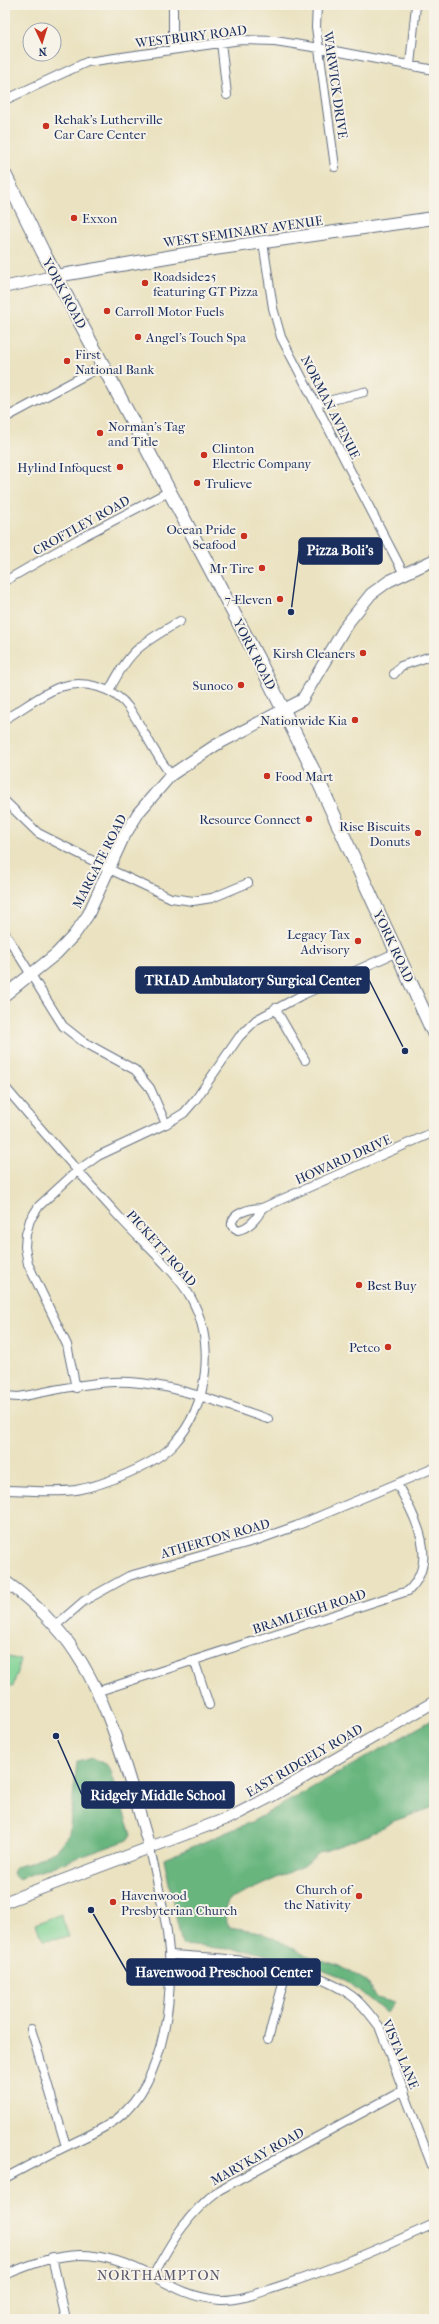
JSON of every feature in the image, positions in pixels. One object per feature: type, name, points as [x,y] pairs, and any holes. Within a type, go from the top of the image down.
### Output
[{"type":"main road","name":"YORK ROAD","points":[[5,175],[56,276],[284,710],[434,1034]]},
{"type":"main road","name":"WEST SEMINARY AVENUE","points":[[56,276],[263,242],[434,218]]},
{"type":"street","points":[[173,5],[173,49]]},
{"type":"street","name":"WARWICK DRIVE","points":[[317,5],[316,27],[335,167]]},
{"type":"street","points":[[410,65],[416,5]]},
{"type":"street","name":"WESTBURY ROAD","points":[[5,100],[86,62],[221,42],[263,40],[319,48],[434,70]]},
{"type":"street","points":[[221,42],[227,95]]},
{"type":"street","name":"NORMAN AVENUE","points":[[263,242],[277,324],[316,404],[404,574]]},
{"type":"street","points":[[5,286],[56,276]]},
{"type":"street","points":[[5,418],[104,365]]},
{"type":"street","points":[[316,404],[364,392]]},
{"type":"street","name":"CROFTLEY ROAD","points":[[5,581],[80,538],[170,491]]},
{"type":"street","name":"MARGATE ROAD","points":[[5,995],[31,976],[56,954],[74,935],[88,915],[123,838],[139,812],[171,776],[216,745],[302,700],[347,624],[365,601],[379,588],[434,560]]},
{"type":"street","points":[[109,691],[119,671],[134,650],[180,621]]},
{"type":"street","points":[[394,674],[401,666],[434,655]]},
{"type":"street","points":[[5,719],[61,687],[84,685],[109,691],[128,707],[157,758],[171,776]]},
{"type":"street","points":[[5,802],[38,833],[162,895],[183,900],[212,898],[248,883]]},
{"type":"street","points":[[5,933],[54,1014],[71,1034],[124,1063],[143,1078],[150,1088],[166,1124]]},
{"type":"street","points":[[76,1388],[67,1345],[34,1279],[25,1247],[30,1220],[39,1206],[77,1171],[107,1150],[166,1124],[190,1107],[238,1037],[256,1020],[275,1008],[397,952]]},
{"type":"street","points":[[275,1008],[305,1060]]},
{"type":"street","name":"PICKETT ROAD","points":[[5,1087],[77,1171],[181,1284],[196,1309],[205,1344],[204,1379],[200,1396],[193,1416],[173,1445],[135,1470],[76,1490],[5,1490]]},
{"type":"street","name":"HOWARD DRIVE","points":[[262,1208],[434,1132]]},
{"type":"street","points":[[5,1396],[18,1397],[128,1382],[160,1386],[200,1396],[268,1419]]},
{"type":"street","name":"ATHERTON ROAD","points":[[55,1626],[84,1601],[128,1576],[257,1540],[296,1526],[434,1468]]},
{"type":"street","name":"BRAMLEIGH ROAD","points":[[96,1692],[408,1591],[419,1584],[431,1567],[431,1545],[397,1484]]},
{"type":"street","points":[[5,1581],[36,1606],[55,1626],[79,1660],[96,1692],[120,1752],[150,1849],[164,1911],[169,1955],[168,1985],[162,2040],[146,2085],[134,2102],[118,2118],[5,2178]]},
{"type":"street","points":[[194,1660],[209,1705]]},
{"type":"street","name":"EAST RIDGELY ROAD","points":[[5,1902],[210,1826],[257,1804],[434,1702]]},
{"type":"street","name":"VISTA LANE","points":[[169,1955],[228,1958],[287,1969],[336,1987],[353,1997],[369,2012],[379,2026],[434,2171]]},
{"type":"street","points":[[268,2039],[287,1969]]},
{"type":"street","points":[[31,2029],[66,2146]]},
{"type":"street","name":"MARYKAY ROAD","points":[[153,2276],[179,2230],[202,2204],[219,2190],[404,2090]]},
{"type":"street","points":[[5,2275],[52,2257],[73,2254],[103,2256],[130,2264],[192,2295],[220,2300],[236,2299],[330,2269],[434,2224]]},
{"type":"street","points":[[52,2257],[66,2319]]},
{"type":"green space","points":[[5,1656],[20,1660],[13,1687],[5,1685]]},
{"type":"green space","points":[[434,1719],[434,1807],[394,1821],[369,1835],[319,1853],[305,1865],[229,1900],[225,1910],[225,1916],[229,1927],[261,1932],[309,1956],[340,1966],[368,1982],[377,1998],[395,2003],[386,2013],[345,1979],[311,1966],[251,1951],[182,1945],[164,1859],[253,1821]]},
{"type":"green space","points":[[92,1758],[106,1764],[111,1771],[131,1835],[128,1840],[18,1879],[13,1875],[15,1867],[30,1863],[56,1850],[69,1834],[77,1762]]},
{"type":"green space","points":[[61,1914],[69,1937],[44,1940],[35,1924]]},
{"type":"place","name":"Rehak's Lutherville Car Care Center","points":[[46,126]]},
{"type":"place","name":"Exxon","points":[[74,218]]},
{"type":"place","name":"Roadside25 featuring GT Pizza","points":[[145,283]]},
{"type":"place","name":"Carroll Motor Fuels","points":[[107,311]]},
{"type":"place","name":"Angel's Touch Spa","points":[[138,337]]},
{"type":"place","name":"First National Bank","points":[[67,361]]},
{"type":"place","name":"Norman's Tag and Title","points":[[100,433]]},
{"type":"place","name":"Clinton Electric Company","points":[[204,455]]},
{"type":"place","name":"Hylind Infoquest","points":[[120,467]]},
{"type":"place","name":"Trulieve","points":[[197,483]]},
{"type":"place","name":"Ocean Pride Seafood","points":[[244,536]]},
{"type":"place","name":"Mr Tire","points":[[262,568]]},
{"type":"place","name":"7-Eleven","points":[[280,599]]},
{"type":"place","name":"Pizza Boli's","points":[[291,612]]},
{"type":"place","name":"Kirsh Cleaners","points":[[363,653]]},
{"type":"place","name":"Sunoco","points":[[241,685]]},
{"type":"place","name":"Nationwide Kia","points":[[355,720]]},
{"type":"place","name":"Food Mart","points":[[267,776]]},
{"type":"place","name":"Resource Connect","points":[[309,819]]},
{"type":"place","name":"Rise Biscuits Donuts","points":[[418,833]]},
{"type":"place","name":"Legacy Tax Advisory","points":[[358,941]]},
{"type":"place","name":"TRIAD Ambulatory Surgical Center","points":[[405,1051]]},
{"type":"place","name":"Best Buy","points":[[359,1285]]},
{"type":"place","name":"Petco","points":[[388,1347]]},
{"type":"place","name":"Ridgely Middle School","points":[[56,1736]]},
{"type":"place","name":"Church of the Nativity","points":[[359,1896]]},
{"type":"place","name":"Havenwood Presbyterian Church","points":[[113,1902]]},
{"type":"place","name":"Havenwood Preschool Center","points":[[91,1910]]},
{"type":"district","name":"NORTHAMPTON","points":[[159,2275]]}]
